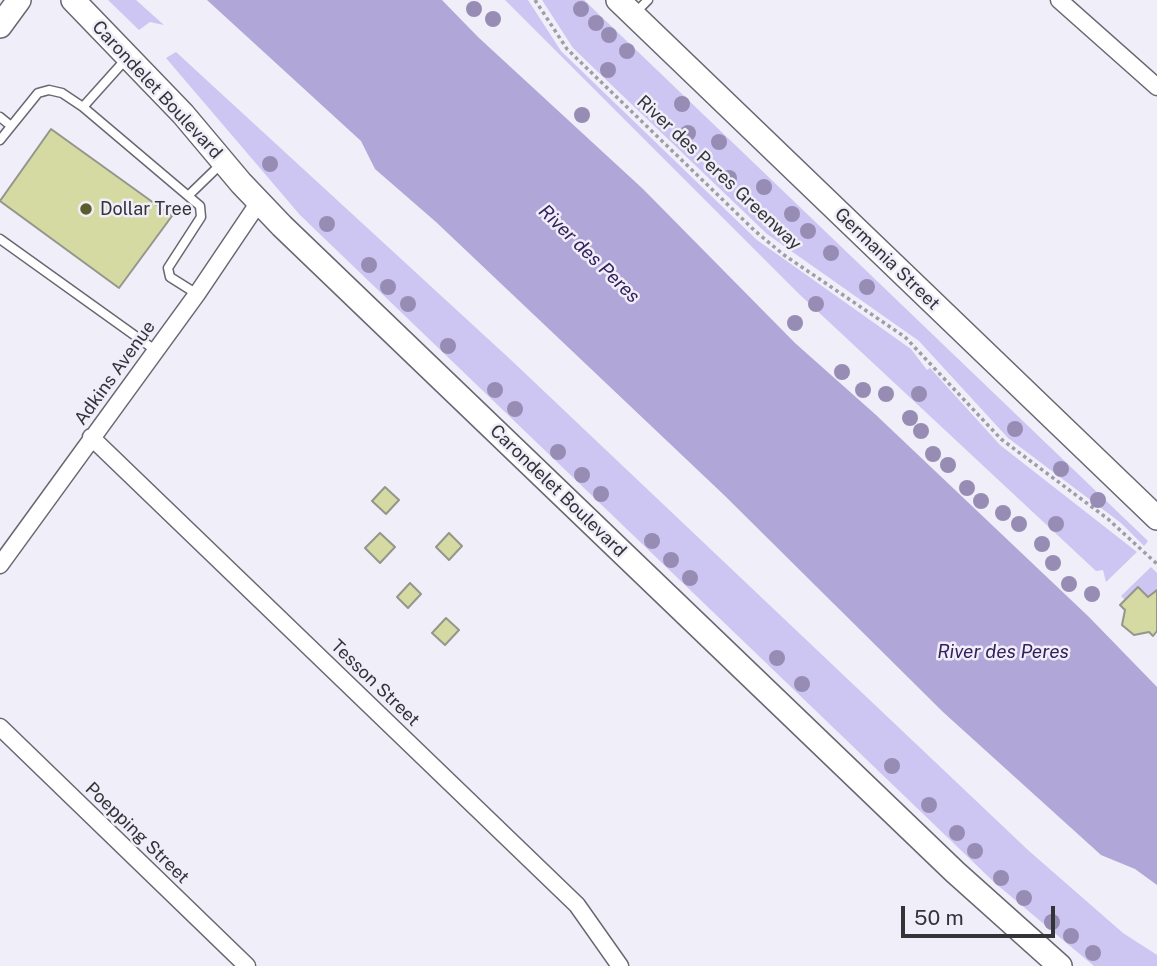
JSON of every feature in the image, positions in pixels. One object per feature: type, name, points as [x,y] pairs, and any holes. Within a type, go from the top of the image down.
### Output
[{"type":"main road","points":[[0,26],[19,0]]},
{"type":"main road","name":"Carondelet Boulevard","points":[[73,0],[259,202],[964,881],[1060,966]]},
{"type":"main road","name":"Germania Street","points":[[633,5],[1157,518]]},
{"type":"street","points":[[1059,0],[1157,88]]},
{"type":"street","name":"Adkins Avenue","points":[[0,565],[197,294],[259,202]]},
{"type":"street","name":"Tesson Street","points":[[91,437],[578,905],[620,966]]},
{"type":"street","name":"Poepping Street","points":[[0,727],[247,966]]},
{"type":"lane","points":[[83,107],[128,57]]},
{"type":"lane","points":[[0,140],[38,93],[48,90],[62,93],[83,107],[200,206],[201,217],[168,268],[170,276],[197,294]]},
{"type":"lane","points":[[0,117],[11,126]]},
{"type":"lane","points":[[189,195],[223,162]]},
{"type":"lane","points":[[0,239],[155,350]]},
{"type":"path","name":"River des Peres Greenway","points":[[536,0],[567,50],[755,231],[784,255],[905,337],[1001,439],[1108,519],[1157,564]]},
{"type":"shaded area","points":[[108,0],[136,0],[164,25],[150,22],[139,30]]},
{"type":"shaded area","points":[[505,0],[528,0],[561,51],[757,240],[911,349],[927,370],[930,368],[1000,445],[1137,552],[1106,582],[1103,570],[1096,571],[798,293]]},
{"type":"shaded area","points":[[542,0],[584,0],[1148,541],[1144,546],[1121,523],[1008,438],[919,341],[767,234],[573,48]]},
{"type":"shaded area","points":[[176,52],[511,360],[1029,851],[1123,933],[1157,955],[1157,966],[1094,966],[995,883],[300,215],[166,58]]},
{"type":"shaded area","points":[[1151,567],[1157,573],[1157,590],[1148,597],[1138,587],[1125,600],[1121,596]]},
{"type":"water","name":"River des Peres","points":[[207,0],[442,0],[478,37],[643,189],[795,343],[876,415],[1089,617],[1157,687],[1157,885],[1135,869],[1101,855],[943,712],[724,495],[436,222],[375,169],[361,141]]},
{"type":"building","name":"Dollar Tree","points":[[51,129],[172,216],[119,288],[0,201]]},
{"type":"building","points":[[385,487],[399,500],[386,514],[372,501]]},
{"type":"building","points":[[380,533],[395,547],[380,563],[365,548]]},
{"type":"building","points":[[449,533],[462,546],[449,560],[436,547]]},
{"type":"building","points":[[410,583],[421,594],[408,608],[397,597]]},
{"type":"building","points":[[1138,587],[1148,597],[1157,590],[1157,631],[1153,636],[1149,632],[1134,635],[1122,625],[1125,610],[1120,605]]},
{"type":"building","points":[[446,618],[459,630],[445,645],[432,633]]},
{"type":"place","name":"Dollar Tree","points":[[86,209]]}]
